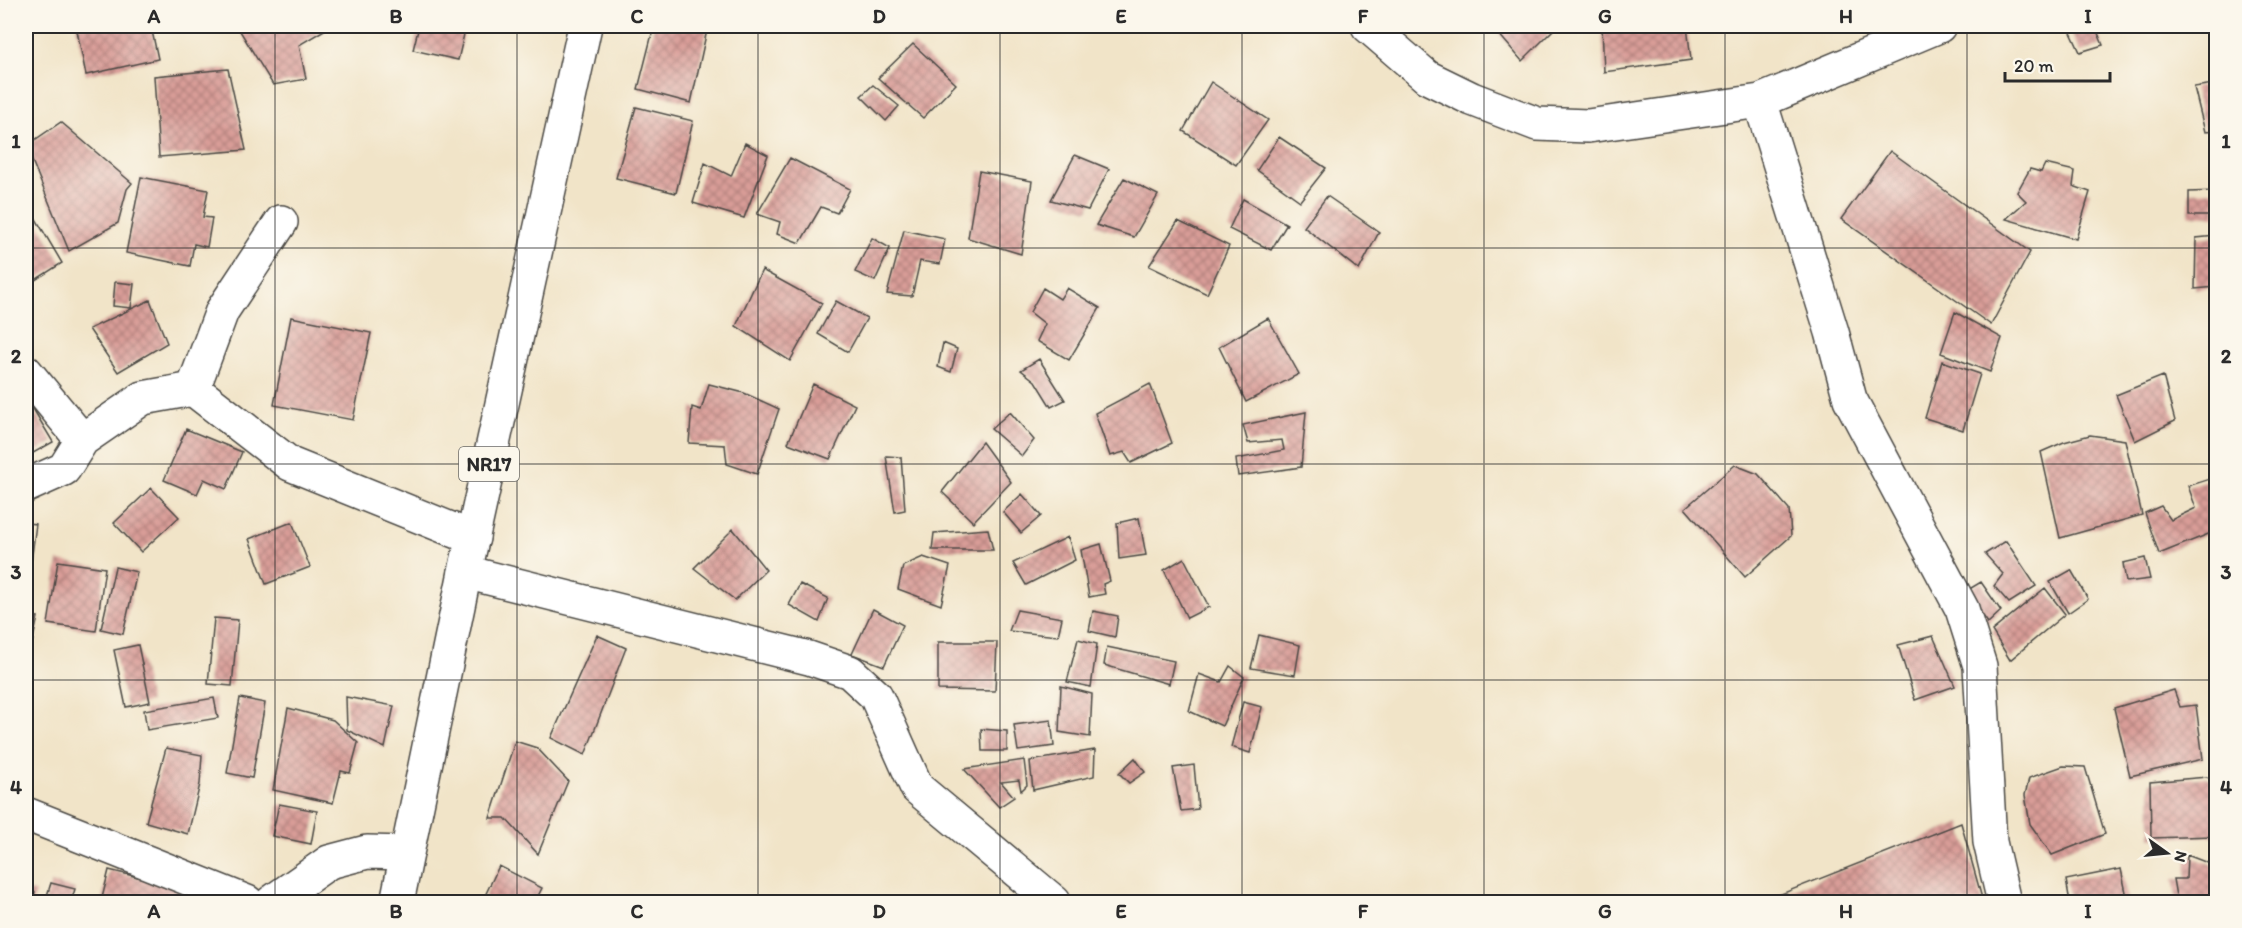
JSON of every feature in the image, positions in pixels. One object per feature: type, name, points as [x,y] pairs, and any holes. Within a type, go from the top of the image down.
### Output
[{"type":"street","name":"NR17","points":[[397,903],[465,572],[585,26]]},
{"type":"street","points":[[1368,26],[1427,77],[1473,99],[1537,124],[1588,126],[1760,100],[1939,26]]},
{"type":"street","points":[[1760,100],[1832,332],[1850,399],[1962,609],[1980,666],[1990,842],[2004,903]]},
{"type":"street","points":[[193,389],[222,311],[280,222]]},
{"type":"street","points":[[26,372],[82,440]]},
{"type":"street","points":[[26,486],[64,468],[82,440],[143,398],[193,389],[290,464],[473,538]]},
{"type":"street","points":[[465,572],[809,658],[850,672],[876,696],[917,788],[1054,903]]},
{"type":"street","points":[[26,814],[247,903]]},
{"type":"street","points":[[272,903],[329,862],[367,852],[406,853]]},
{"type":"building","points":[[76,26],[151,26],[158,59],[86,75]]},
{"type":"building","points":[[237,26],[331,26],[299,45],[306,79],[273,85]]},
{"type":"building","points":[[419,26],[466,26],[458,60],[413,50]]},
{"type":"building","points":[[654,26],[689,26],[707,30],[691,103],[638,89]]},
{"type":"building","points":[[1492,26],[1557,26],[1522,61]]},
{"type":"building","points":[[1602,26],[1687,26],[1691,60],[1604,72]]},
{"type":"building","points":[[2068,26],[2095,26],[2103,45],[2080,52]]},
{"type":"building","points":[[913,44],[956,84],[923,118],[878,78]]},
{"type":"building","points":[[228,69],[246,150],[159,157],[154,76]]},
{"type":"building","points":[[1211,82],[1268,120],[1236,165],[1183,131]]},
{"type":"building","points":[[2213,84],[2216,97],[2216,131],[2205,132],[2194,87]]},
{"type":"building","points":[[873,85],[899,106],[886,121],[861,96]]},
{"type":"building","points":[[636,107],[693,121],[676,193],[616,178]]},
{"type":"building","points":[[61,122],[132,183],[127,189],[118,223],[69,251],[26,146]]},
{"type":"building","points":[[1279,137],[1326,168],[1300,201],[1257,170]]},
{"type":"building","points":[[745,143],[768,155],[744,218],[693,203],[705,163],[731,176]]},
{"type":"building","points":[[1890,151],[2030,252],[1991,325],[1841,219]]},
{"type":"building","points":[[1075,155],[1109,169],[1088,210],[1051,200]]},
{"type":"building","points":[[790,158],[850,189],[837,213],[821,207],[800,243],[777,234],[780,222],[757,214]]},
{"type":"building","points":[[2045,164],[2075,171],[2073,186],[2090,192],[2076,239],[2006,219],[2026,201],[2017,192],[2030,169],[2041,172]]},
{"type":"building","points":[[979,171],[1032,181],[1021,254],[968,238]]},
{"type":"building","points":[[141,177],[208,190],[203,217],[212,218],[207,247],[194,244],[190,266],[126,253]]},
{"type":"building","points":[[1124,178],[1158,195],[1134,237],[1096,225]]},
{"type":"building","points":[[2216,191],[2216,216],[2189,216],[2189,192]]},
{"type":"building","points":[[1327,196],[1379,232],[1359,270],[1304,227]]},
{"type":"building","points":[[1243,199],[1287,224],[1271,250],[1229,229]]},
{"type":"building","points":[[26,202],[62,263],[26,286]]},
{"type":"building","points":[[1178,221],[1229,246],[1207,294],[1149,266]]},
{"type":"building","points":[[904,230],[945,239],[940,264],[920,261],[912,296],[887,294]]},
{"type":"building","points":[[2216,236],[2216,287],[2195,289],[2196,238]]},
{"type":"building","points":[[872,238],[890,248],[875,281],[855,272]]},
{"type":"building","points":[[762,270],[822,303],[790,361],[736,326]]},
{"type":"building","points":[[115,282],[134,284],[131,308],[113,306]]},
{"type":"building","points":[[1043,288],[1060,299],[1067,288],[1100,308],[1069,360],[1037,341],[1045,324],[1030,312]]},
{"type":"building","points":[[150,300],[167,343],[118,372],[89,329]]},
{"type":"building","points":[[836,301],[867,318],[848,352],[818,334]]},
{"type":"building","points":[[1955,312],[2002,338],[1990,372],[1941,353]]},
{"type":"building","points":[[291,317],[371,333],[353,420],[274,405]]},
{"type":"building","points":[[1268,318],[1299,374],[1246,402],[1219,347]]},
{"type":"building","points":[[943,343],[957,349],[951,372],[938,367]]},
{"type":"building","points":[[1039,359],[1065,400],[1051,407],[1035,381],[1021,370]]},
{"type":"building","points":[[1942,361],[1980,374],[1963,430],[1925,418]]},
{"type":"building","points":[[2163,376],[2175,421],[2135,441],[2116,395]]},
{"type":"building","points":[[709,384],[744,393],[779,409],[757,474],[727,464],[725,445],[689,443],[692,407],[701,410]]},
{"type":"building","points":[[813,384],[855,405],[830,459],[788,443]]},
{"type":"building","points":[[1150,384],[1172,443],[1131,463],[1124,452],[1110,456],[1095,413]]},
{"type":"building","points":[[26,397],[53,442],[26,457]]},
{"type":"building","points":[[1010,412],[1034,440],[1022,456],[991,429]]},
{"type":"building","points":[[1306,412],[1301,467],[1238,476],[1236,459],[1284,450],[1282,440],[1248,443],[1243,425]]},
{"type":"building","points":[[186,429],[242,452],[226,489],[204,479],[197,494],[164,480]]},
{"type":"building","points":[[2090,435],[2125,440],[2142,515],[2060,538],[2041,452],[2064,442]]},
{"type":"building","points":[[982,442],[1011,482],[973,522],[942,492]]},
{"type":"building","points":[[886,456],[901,457],[905,510],[895,512]]},
{"type":"building","points":[[1735,465],[1758,474],[1789,509],[1791,536],[1745,577],[1685,508]]},
{"type":"building","points":[[2216,477],[2216,531],[2159,554],[2145,513],[2161,506],[2171,520],[2196,508],[2188,486]]},
{"type":"building","points":[[151,488],[179,517],[141,552],[114,523]]},
{"type":"building","points":[[1022,494],[1041,516],[1021,533],[1003,512]]},
{"type":"building","points":[[1139,518],[1146,555],[1119,559],[1117,523]]},
{"type":"building","points":[[292,522],[310,567],[266,584],[249,539]]},
{"type":"building","points":[[26,523],[36,524],[27,594],[26,594]]},
{"type":"building","points":[[733,529],[766,570],[735,600],[694,568]]},
{"type":"building","points":[[988,529],[993,550],[932,550],[934,533]]},
{"type":"building","points":[[1068,537],[1075,560],[1026,585],[1013,563]]},
{"type":"building","points":[[2006,541],[2036,586],[2009,603],[1994,586],[2003,574],[1985,554]]},
{"type":"building","points":[[1101,544],[1110,581],[1103,584],[1105,594],[1089,597],[1081,550]]},
{"type":"building","points":[[923,557],[950,566],[941,605],[898,589],[903,566]]},
{"type":"building","points":[[1184,558],[1209,607],[1187,618],[1164,570]]},
{"type":"building","points":[[2145,558],[2150,579],[2126,582],[2123,563]]},
{"type":"building","points":[[58,561],[105,568],[96,631],[48,624]]},
{"type":"building","points":[[115,567],[137,572],[123,634],[101,629]]},
{"type":"building","points":[[2071,570],[2088,599],[2068,613],[2050,582]]},
{"type":"building","points":[[1981,582],[2001,611],[1988,623],[1966,591]]},
{"type":"building","points":[[800,584],[828,598],[819,622],[789,605]]},
{"type":"building","points":[[2045,588],[2065,614],[2010,660],[1992,631]]},
{"type":"building","points":[[873,609],[903,625],[884,666],[852,654]]},
{"type":"building","points":[[1017,610],[1062,618],[1058,636],[1009,631]]},
{"type":"building","points":[[1093,611],[1118,616],[1115,637],[1089,631]]},
{"type":"building","points":[[26,616],[38,617],[26,670]]},
{"type":"building","points":[[214,618],[238,620],[232,686],[208,684]]},
{"type":"building","points":[[597,635],[626,648],[585,755],[551,738]]},
{"type":"building","points":[[1259,635],[1300,645],[1295,675],[1251,668]]},
{"type":"building","points":[[1933,636],[1955,686],[1915,700],[1898,645]]},
{"type":"building","points":[[1078,639],[1097,644],[1091,687],[1067,682]]},
{"type":"building","points":[[938,642],[997,642],[995,691],[938,690]]},
{"type":"building","points":[[138,645],[150,702],[126,707],[114,650]]},
{"type":"building","points":[[1107,647],[1174,661],[1169,684],[1104,665]]},
{"type":"building","points":[[1230,666],[1244,677],[1222,726],[1189,711],[1199,674],[1221,682]]},
{"type":"building","points":[[1061,686],[1092,694],[1090,737],[1059,732]]},
{"type":"building","points":[[2174,690],[2180,707],[2196,705],[2203,759],[2130,776],[2114,708]]},
{"type":"building","points":[[346,697],[394,706],[385,748],[347,730]]},
{"type":"building","points":[[214,698],[218,718],[147,730],[144,710]]},
{"type":"building","points":[[240,698],[265,703],[252,778],[227,773]]},
{"type":"building","points":[[1243,702],[1262,707],[1250,753],[1231,747]]},
{"type":"building","points":[[288,708],[333,720],[358,743],[350,773],[341,771],[333,803],[273,790]]},
{"type":"building","points":[[1051,720],[1054,746],[1018,751],[1014,725]]},
{"type":"building","points":[[981,729],[1007,731],[1007,751],[982,751]]},
{"type":"building","points":[[515,741],[537,748],[568,781],[538,854],[505,818],[490,818]]},
{"type":"building","points":[[166,748],[202,755],[200,784],[188,834],[146,822]]},
{"type":"building","points":[[1095,750],[1094,776],[1033,790],[1030,761]]},
{"type":"building","points":[[1135,758],[1145,772],[1129,783],[1119,773]]},
{"type":"building","points":[[1024,760],[1027,785],[1021,791],[1019,780],[1001,782],[1014,797],[999,807],[964,769]]},
{"type":"building","points":[[1194,765],[1198,809],[1181,811],[1173,768]]},
{"type":"building","points":[[2063,766],[2085,767],[2105,834],[2052,855],[2030,824],[2025,795],[2029,778]]},
{"type":"building","points":[[2207,777],[2216,782],[2216,831],[2214,836],[2151,838],[2150,782]]},
{"type":"building","points":[[279,804],[317,811],[311,844],[272,836]]},
{"type":"building","points":[[1961,823],[1983,902],[1761,902]]},
{"type":"building","points":[[2187,855],[2213,865],[2212,902],[2177,902],[2173,879],[2186,879]]},
{"type":"building","points":[[499,866],[542,888],[535,902],[482,902]]},
{"type":"building","points":[[2121,869],[2128,902],[2070,902],[2066,880]]},
{"type":"building","points":[[109,870],[199,892],[196,902],[101,902]]},
{"type":"building","points":[[51,883],[75,889],[71,902],[45,902]]},
{"type":"building","points":[[26,891],[35,892],[33,902],[26,902]]}]
